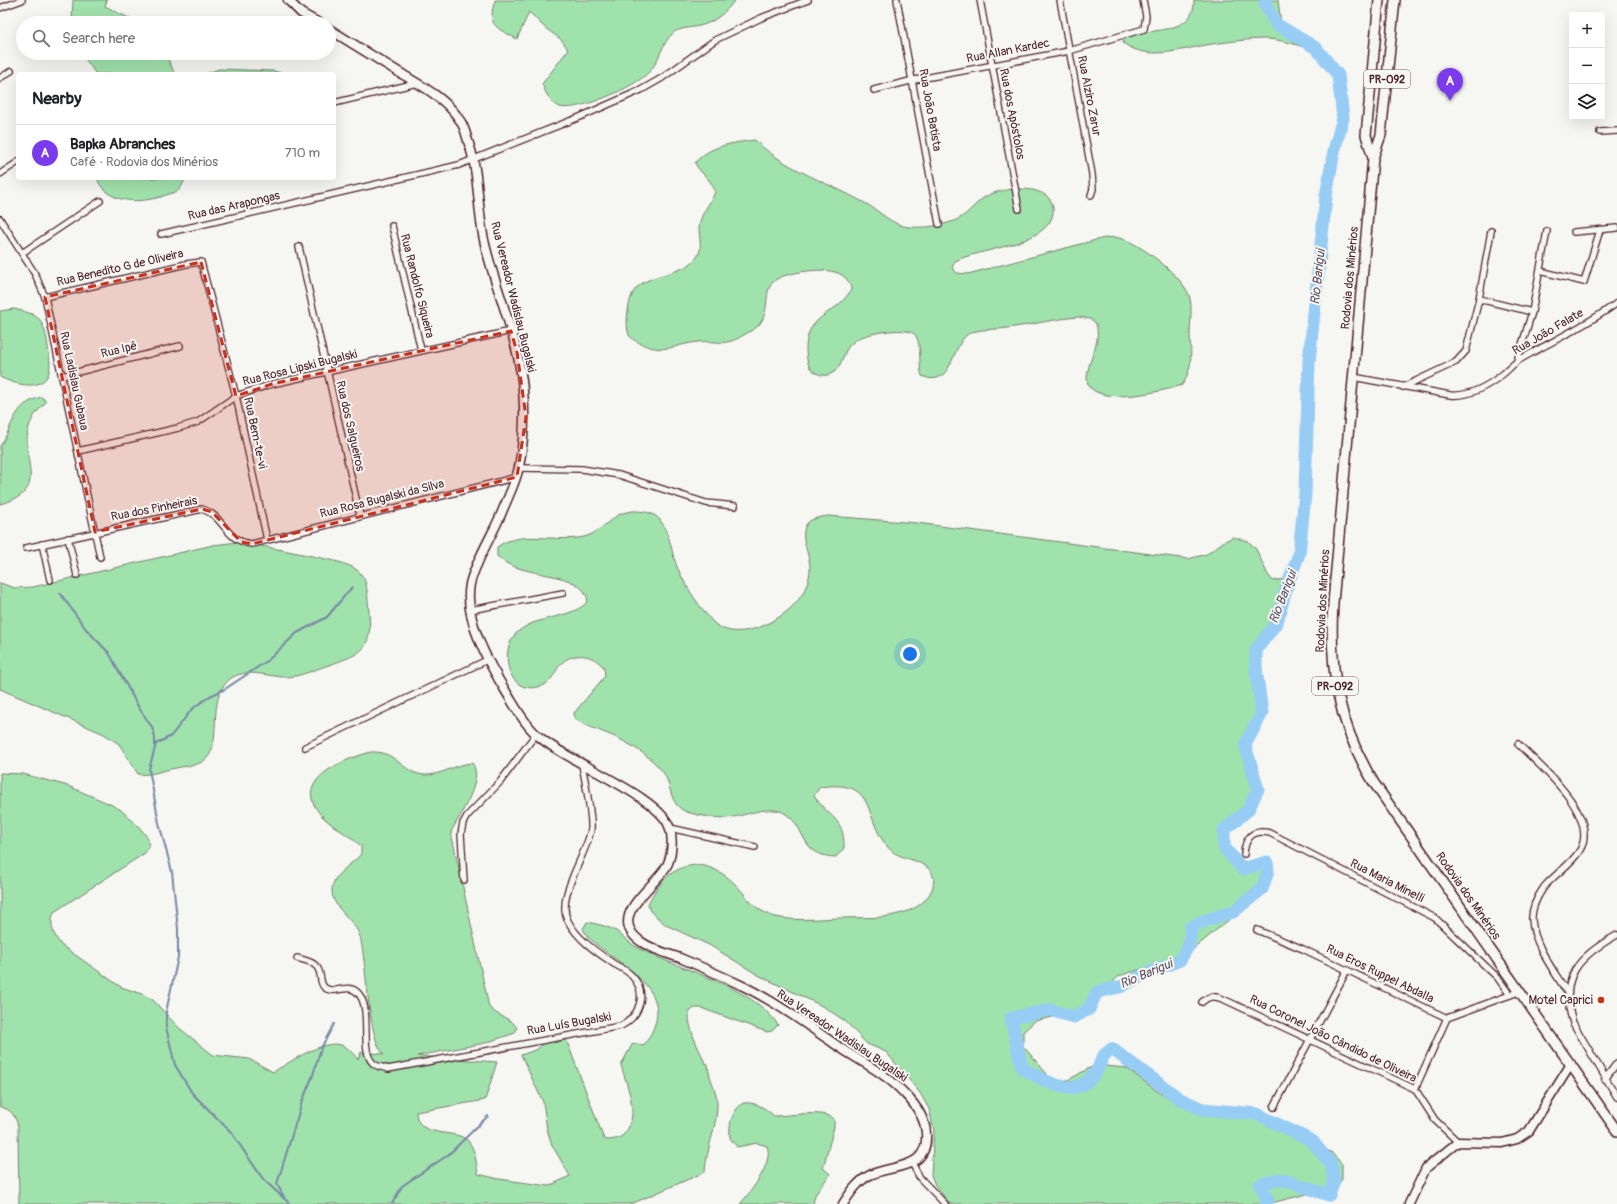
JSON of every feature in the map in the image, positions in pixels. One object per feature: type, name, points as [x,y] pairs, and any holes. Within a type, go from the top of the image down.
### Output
[{"type":"main road","points":[[288,0],[307,16]]},
{"type":"main road","name":"Rodovia dos Minérios","points":[[1372,158],[1366,135],[1379,0]]},
{"type":"main road","name":"Rodovia dos Minérios","points":[[1395,0],[1381,135],[1372,158],[1331,633],[1334,674],[1341,710],[1352,743],[1374,783],[1521,991],[1617,1131]]},
{"type":"main road","name":"Rua Vereador Wadislau Bugalski","points":[[336,33],[445,102],[461,120],[474,158],[483,236],[511,331],[522,375],[526,417],[517,477],[472,578],[469,589],[470,610],[487,660],[511,700],[536,734],[582,765],[641,798],[656,809],[666,820],[670,828],[670,859],[666,869],[629,912],[628,924],[632,934],[645,944],[702,967],[748,988],[774,1003],[793,1014],[902,1090],[922,1116],[926,1128],[927,1141],[923,1154],[912,1163]]},
{"type":"main road","points":[[1409,1204],[1426,1168],[1458,1142],[1502,1143],[1517,1139],[1529,1131],[1571,1064]]},
{"type":"main road","points":[[843,1204],[861,1181],[871,1175],[912,1163]]},
{"type":"street","points":[[0,8],[22,0]]},
{"type":"street","name":"Rua das Arapongas","points":[[161,234],[444,169],[580,117],[641,90],[662,78],[715,40],[761,18],[808,0]]},
{"type":"street","name":"Rua João Batista","points":[[897,0],[914,80],[939,224]]},
{"type":"street","name":"Rua dos Apóstolos","points":[[980,0],[1019,209]]},
{"type":"street","name":"Rua Alziro Zarur","points":[[1060,0],[1092,174],[1093,189],[1091,195]]},
{"type":"street","name":"Rua Allan Kardec","points":[[874,90],[914,80],[1070,51],[1144,29],[1146,16],[1143,0]]},
{"type":"street","points":[[0,78],[11,71]]},
{"type":"street","points":[[336,103],[417,83]]},
{"type":"street","points":[[1600,132],[1617,131]]},
{"type":"street","points":[[0,174],[16,163]]},
{"type":"street","points":[[22,253],[100,201]]},
{"type":"street","name":"Rua Ladislau Gubaua","points":[[0,219],[35,274],[45,298],[100,557]]},
{"type":"street","name":"Rua Randolfo Siqueira","points":[[392,226],[421,350]]},
{"type":"street","points":[[1574,232],[1617,228]]},
{"type":"street","points":[[1517,361],[1532,312],[1547,230]]},
{"type":"street","points":[[1540,271],[1584,282],[1600,230]]},
{"type":"street","points":[[1403,387],[1456,362],[1461,358],[1469,344],[1479,299],[1491,231]]},
{"type":"street","name":"Rua dos Salgueiros","points":[[299,247],[326,372],[360,516]]},
{"type":"street","name":"Rua Benedito G de Oliveira","points":[[45,298],[186,264],[201,262]]},
{"type":"street","name":"Rua Bem-te-vi","points":[[201,262],[236,396],[267,540]]},
{"type":"street","points":[[1479,299],[1532,312]]},
{"type":"street","name":"Rua João Falate","points":[[1353,377],[1450,395],[1463,395],[1494,381],[1517,361],[1569,334],[1617,304]]},
{"type":"street","name":"Rua Rosa Lipski Bugalski","points":[[78,451],[198,422],[236,396],[272,384],[511,331]]},
{"type":"street","name":"Rua Ipê","points":[[62,376],[180,346]]},
{"type":"street","points":[[519,468],[582,469],[619,475],[706,503],[735,506]]},
{"type":"street","name":"Rua Rosa Bugalski da Silva","points":[[252,544],[517,477]]},
{"type":"street","name":"Rua dos Pinheirais","points":[[26,548],[202,509],[212,512],[230,534],[241,542],[252,544]]},
{"type":"street","points":[[68,538],[77,575]]},
{"type":"street","points":[[42,544],[50,580]]},
{"type":"street","points":[[470,610],[563,593]]},
{"type":"street","points":[[305,747],[487,660]]},
{"type":"street","points":[[464,880],[461,834],[462,823],[500,782],[536,734]]},
{"type":"street","points":[[1518,744],[1564,791],[1575,808],[1584,828],[1585,835],[1580,850],[1547,883],[1540,893],[1532,912],[1537,940],[1568,994]]},
{"type":"street","name":"Rua Luís Bugalski","points":[[297,958],[316,966],[320,971],[321,985],[326,989],[334,991],[348,987],[356,990],[362,998],[368,1056],[374,1065],[388,1069],[622,1026],[631,1021],[638,1012],[640,1006],[640,990],[632,976],[578,936],[567,919],[564,906],[568,891],[586,848],[591,828],[582,765]]},
{"type":"street","points":[[670,828],[755,847]]},
{"type":"street","name":"Rua Maria Minelli","points":[[1244,854],[1247,839],[1253,833],[1261,830],[1270,833],[1435,918],[1497,976],[1510,994]]},
{"type":"street","name":"Rua Eros Ruppel Abdalla","points":[[1257,930],[1303,949],[1447,1018]]},
{"type":"street","points":[[1617,935],[1596,947],[1582,960],[1573,974],[1568,994],[1573,1023],[1617,1097]]},
{"type":"street","points":[[1274,1107],[1347,970]]},
{"type":"street","points":[[1415,1089],[1447,1018],[1521,991]]},
{"type":"street","name":"Rua Coronel João Cândido de Oliveira","points":[[1202,1002],[1208,997],[1213,996],[1223,999],[1415,1089],[1435,1120],[1458,1142]]},
{"type":"street","points":[[1606,1078],[1611,1069],[1617,1063]]},
{"type":"street","points":[[912,1163],[920,1178],[945,1204]]},
{"type":"highlighted area","points":[[201,262],[236,396],[272,384],[511,331],[517,352],[526,417],[517,477],[252,544],[241,542],[212,512],[202,509],[95,532],[45,297]]},
{"type":"green space","points":[[73,0],[107,0],[105,6],[125,16],[72,16]]},
{"type":"green space","points":[[495,0],[735,0],[724,13],[715,20],[704,25],[682,29],[673,33],[666,42],[653,68],[643,78],[621,91],[607,97],[569,108],[557,106],[549,98],[542,84],[568,50],[564,43],[529,12],[517,39],[503,32],[495,25],[493,21],[492,15]]},
{"type":"green space","points":[[1194,0],[1278,0],[1281,24],[1322,49],[1324,52],[1282,41],[1267,39],[1206,45],[1163,53],[1142,52],[1123,43],[1125,38],[1134,35],[1179,25],[1187,20],[1193,12]]},
{"type":"green space","points":[[86,60],[168,60],[174,72],[95,72]]},
{"type":"green space","points":[[219,69],[278,72],[211,72]]},
{"type":"green space","points":[[755,140],[780,160],[856,198],[894,222],[906,227],[927,227],[954,221],[963,216],[985,197],[1003,190],[1027,189],[1038,191],[1046,196],[1052,203],[1053,213],[1049,224],[1039,232],[1026,239],[955,261],[952,268],[957,273],[968,274],[1106,238],[1119,238],[1127,241],[1159,261],[1178,279],[1189,295],[1191,310],[1191,355],[1190,367],[1186,379],[1182,385],[1173,388],[1129,396],[1113,396],[1100,393],[1091,388],[1087,379],[1089,366],[1097,341],[1097,328],[1095,322],[1092,320],[1077,317],[972,332],[962,340],[946,372],[940,377],[932,379],[922,376],[918,340],[912,333],[906,331],[888,331],[870,334],[857,339],[846,350],[839,367],[833,373],[828,375],[819,374],[811,369],[808,362],[806,349],[807,338],[816,322],[843,300],[851,289],[845,277],[839,273],[823,270],[791,274],[780,277],[773,282],[769,288],[766,310],[759,325],[739,338],[727,342],[690,343],[665,349],[652,348],[635,341],[629,335],[627,321],[628,309],[632,295],[637,288],[644,282],[653,278],[683,268],[691,263],[699,254],[699,228],[701,218],[715,192],[712,184],[695,163],[707,152],[722,146]]},
{"type":"green space","points":[[98,180],[185,180],[180,189],[176,192],[139,201],[118,198],[109,194],[102,187]]},
{"type":"green space","points":[[14,309],[38,318],[46,333],[50,366],[46,379],[41,383],[34,385],[20,384],[0,377],[0,311]]},
{"type":"green space","points":[[42,397],[46,402],[32,420],[29,427],[27,440],[30,474],[29,483],[25,491],[16,498],[0,504],[0,446],[19,410],[32,400]]},
{"type":"green space","points":[[632,511],[651,514],[660,520],[669,538],[678,569],[698,604],[713,622],[724,629],[737,631],[751,630],[766,625],[791,608],[800,597],[807,583],[810,570],[804,539],[805,527],[812,520],[829,516],[917,523],[1188,559],[1207,554],[1223,542],[1233,537],[1248,541],[1256,549],[1268,575],[1273,581],[1284,579],[1291,570],[1286,614],[1265,638],[1260,654],[1265,696],[1247,749],[1257,788],[1256,805],[1231,824],[1228,848],[1234,860],[1256,863],[1263,867],[1261,882],[1254,899],[1186,955],[1119,976],[1083,1010],[1035,1021],[1023,1032],[1023,1046],[1053,1081],[1068,1080],[1095,1065],[1126,1068],[1161,1094],[1206,1112],[1281,1123],[1307,1142],[1331,1152],[1342,1164],[1342,1179],[1333,1192],[1311,1193],[1267,1204],[950,1204],[935,1185],[931,1175],[934,1131],[929,1109],[920,1093],[886,1052],[867,1044],[845,1021],[824,1007],[758,975],[711,946],[666,925],[650,911],[648,904],[656,890],[665,879],[675,871],[686,866],[698,865],[711,868],[723,874],[736,885],[755,906],[774,917],[802,920],[882,917],[906,912],[924,901],[934,884],[934,879],[930,870],[920,863],[890,850],[879,833],[860,793],[851,788],[838,786],[820,787],[814,795],[819,803],[834,818],[842,829],[844,848],[836,857],[816,852],[805,841],[793,820],[780,811],[765,810],[733,817],[717,818],[690,813],[683,810],[674,801],[663,772],[652,760],[615,737],[587,726],[575,719],[574,713],[605,676],[604,667],[597,661],[588,656],[574,656],[559,666],[546,684],[535,688],[520,685],[511,674],[507,659],[508,650],[512,639],[518,631],[537,622],[569,613],[578,609],[588,601],[584,591],[575,583],[520,569],[507,563],[497,556],[497,547],[506,542],[517,539],[562,539],[584,537],[594,533],[620,514]]},
{"type":"green space","points":[[238,542],[332,560],[346,564],[355,569],[362,576],[366,585],[370,626],[369,636],[366,644],[355,655],[306,673],[296,676],[279,677],[250,673],[236,675],[230,679],[222,688],[218,699],[213,746],[209,756],[202,762],[152,774],[138,774],[119,744],[104,734],[0,689],[0,583],[15,588],[33,587],[213,545]]},
{"type":"green space","points":[[371,752],[389,755],[413,772],[424,775],[436,774],[460,765],[472,763],[475,770],[473,788],[465,807],[451,832],[489,1007],[496,1013],[511,1021],[517,1028],[515,1033],[485,1043],[417,1056],[497,1062],[485,1100],[416,1112],[418,1121],[423,1127],[430,1130],[463,1137],[468,1141],[474,1152],[478,1174],[499,1179],[549,1186],[570,1176],[552,1145],[547,1129],[543,1102],[521,1055],[538,1049],[544,1041],[552,1040],[555,1043],[566,1039],[604,1139],[608,1140],[618,1138],[628,1129],[632,1111],[629,1092],[621,1065],[633,1043],[643,1046],[654,1027],[657,1010],[653,996],[644,983],[588,937],[583,929],[587,922],[613,929],[640,949],[656,957],[734,989],[767,1011],[778,1025],[772,1031],[767,1032],[701,1008],[694,1008],[689,1013],[690,1026],[705,1063],[708,1064],[709,1074],[717,1098],[716,1119],[707,1154],[705,1172],[631,1204],[19,1204],[18,1126],[12,1113],[7,1109],[0,1107],[0,773],[23,774],[68,786],[110,804],[121,810],[148,838],[149,845],[145,853],[54,912],[52,925],[56,937],[61,945],[121,987],[142,994],[153,1000],[178,1027],[213,1055],[249,1059],[273,1072],[306,1053],[325,1045],[334,1044],[344,1046],[358,1059],[361,1052],[384,1054],[378,1046],[374,1033],[360,937],[354,925],[336,903],[332,891],[335,879],[361,854],[361,846],[324,818],[314,805],[312,794],[315,783],[322,774],[346,761]]},
{"type":"green space","points":[[743,1103],[752,1103],[760,1106],[774,1116],[822,1114],[834,1119],[834,1127],[823,1168],[830,1174],[815,1195],[813,1204],[740,1204],[760,1176],[767,1160],[768,1153],[767,1146],[757,1143],[737,1147],[730,1138],[730,1128],[733,1114]]},
{"type":"waterway","name":"Rio Barigui","points":[[1266,0],[1265,4],[1276,24],[1316,48],[1338,75],[1343,118],[1334,151],[1326,196],[1309,361],[1305,494],[1299,554],[1286,589],[1277,622],[1256,650],[1256,669],[1262,713],[1245,745],[1258,789],[1248,810],[1224,830],[1224,847],[1242,869],[1267,862],[1268,871],[1262,889],[1233,912],[1209,919],[1191,927],[1189,945],[1180,960],[1145,974],[1120,987],[1097,992],[1089,1009],[1074,1017],[1050,1010],[1011,1018],[1022,1068],[1049,1083],[1069,1087],[1078,1086],[1087,1082],[1098,1069],[1104,1055],[1112,1049],[1180,1099],[1202,1109],[1257,1114],[1312,1141],[1331,1164],[1334,1181],[1329,1195],[1280,1179],[1260,1185],[1268,1200],[1266,1204]]},
{"type":"waterway","points":[[156,744],[171,736],[192,709],[210,696],[225,689],[267,661],[297,633],[327,617],[352,587]]},
{"type":"waterway","points":[[60,593],[86,629],[109,653],[139,708],[152,727],[155,737],[155,748],[149,769],[159,823],[172,872],[178,929],[178,957],[166,1012],[166,1027],[175,1065],[192,1093],[231,1132],[263,1179],[290,1204]]},
{"type":"waterway","points":[[284,1197],[277,1184],[302,1102],[313,1075],[321,1048],[334,1024]]},
{"type":"waterway","points":[[392,1204],[402,1186],[448,1155],[488,1116]]},
{"type":"place","name":"Bapka Abranches","points":[[1450,101]]},
{"type":"place","name":"Motel Caprici","points":[[1601,1000]]}]
